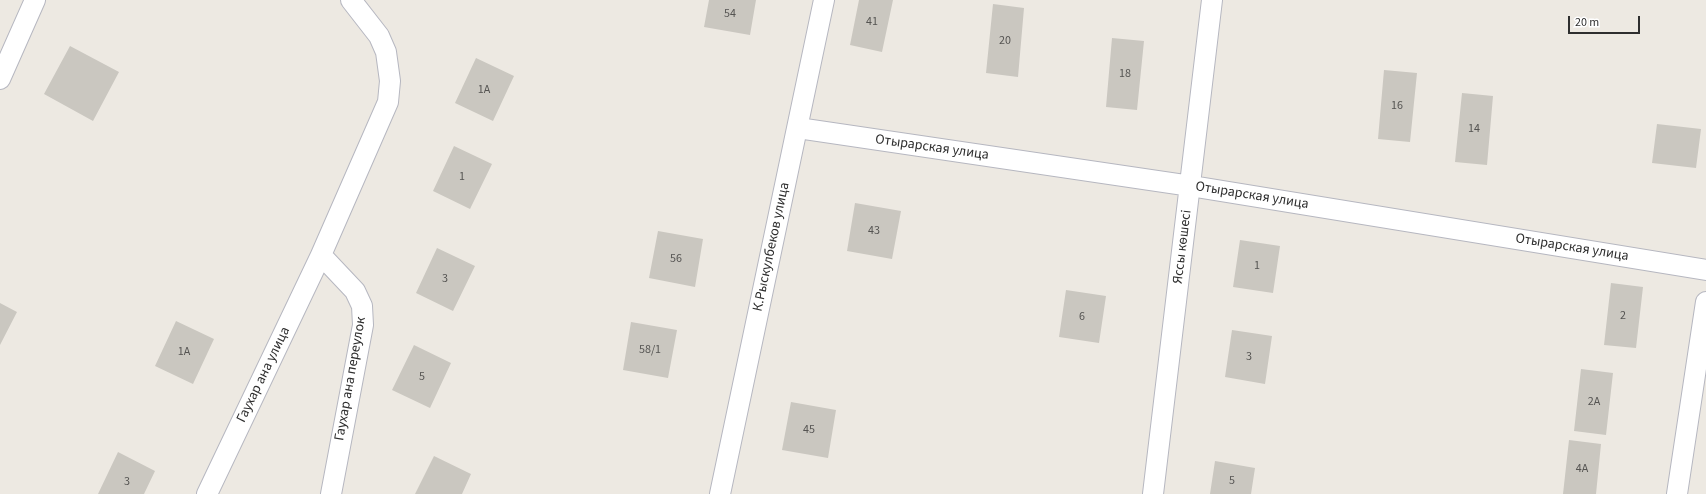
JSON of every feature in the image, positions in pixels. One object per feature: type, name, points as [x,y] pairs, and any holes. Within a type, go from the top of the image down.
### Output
[{"type":"street","points":[[0,79],[35,0]]},
{"type":"street","name":"Гаухар ана улица","points":[[207,494],[321,255],[388,102],[390,81],[386,52],[379,36],[351,0]]},
{"type":"street","name":"К.Рыскулбеков улица","points":[[720,494],[824,0]]},
{"type":"street","name":"Яссы көшесі","points":[[1153,494],[1191,186],[1212,0]]},
{"type":"street","name":"Отырарская улица","points":[[798,128],[1191,186],[1706,270]]},
{"type":"street","name":"Гаухар ана переулок","points":[[321,255],[355,290],[362,306],[363,318],[331,494]]},
{"type":"street","points":[[1677,494],[1706,302]]},
{"type":"building","points":[[709,0],[756,0],[750,35],[704,27]]},
{"type":"building","points":[[859,0],[893,0],[882,52],[850,45]]},
{"type":"building","points":[[993,4],[1024,8],[1018,77],[986,73]]},
{"type":"building","points":[[1112,38],[1144,41],[1137,110],[1106,107]]},
{"type":"building","points":[[70,46],[119,72],[93,121],[44,94]]},
{"type":"building","points":[[476,58],[514,76],[493,121],[455,103]]},
{"type":"building","points":[[1384,70],[1417,73],[1410,142],[1378,139]]},
{"type":"building","points":[[1462,93],[1493,96],[1487,165],[1455,162]]},
{"type":"building","points":[[1657,124],[1701,129],[1696,168],[1652,163]]},
{"type":"building","points":[[454,146],[492,164],[470,209],[433,191]]},
{"type":"building","points":[[855,203],[901,211],[892,259],[847,251]]},
{"type":"building","points":[[658,231],[703,239],[695,287],[649,278]]},
{"type":"building","points":[[1240,240],[1280,246],[1273,293],[1233,287]]},
{"type":"building","points":[[437,248],[475,266],[453,311],[416,293]]},
{"type":"building","points":[[1611,283],[1643,287],[1636,348],[1604,345]]},
{"type":"building","points":[[1066,290],[1106,296],[1099,343],[1059,337]]},
{"type":"building","points":[[0,303],[17,312],[0,345]]},
{"type":"building","points":[[176,321],[214,339],[193,384],[155,366]]},
{"type":"building","points":[[631,322],[677,330],[668,378],[623,370]]},
{"type":"building","points":[[1232,330],[1272,336],[1265,384],[1225,377]]},
{"type":"building","points":[[414,345],[451,363],[430,408],[392,390]]},
{"type":"building","points":[[1581,369],[1613,373],[1606,435],[1574,431]]},
{"type":"building","points":[[791,402],[836,410],[828,458],[782,450]]},
{"type":"building","points":[[1569,440],[1601,444],[1596,494],[1563,494]]},
{"type":"building","points":[[118,452],[155,471],[144,494],[98,494]]},
{"type":"building","points":[[434,456],[471,474],[462,494],[415,494]]},
{"type":"building","points":[[1215,461],[1255,468],[1251,494],[1210,494]]}]
